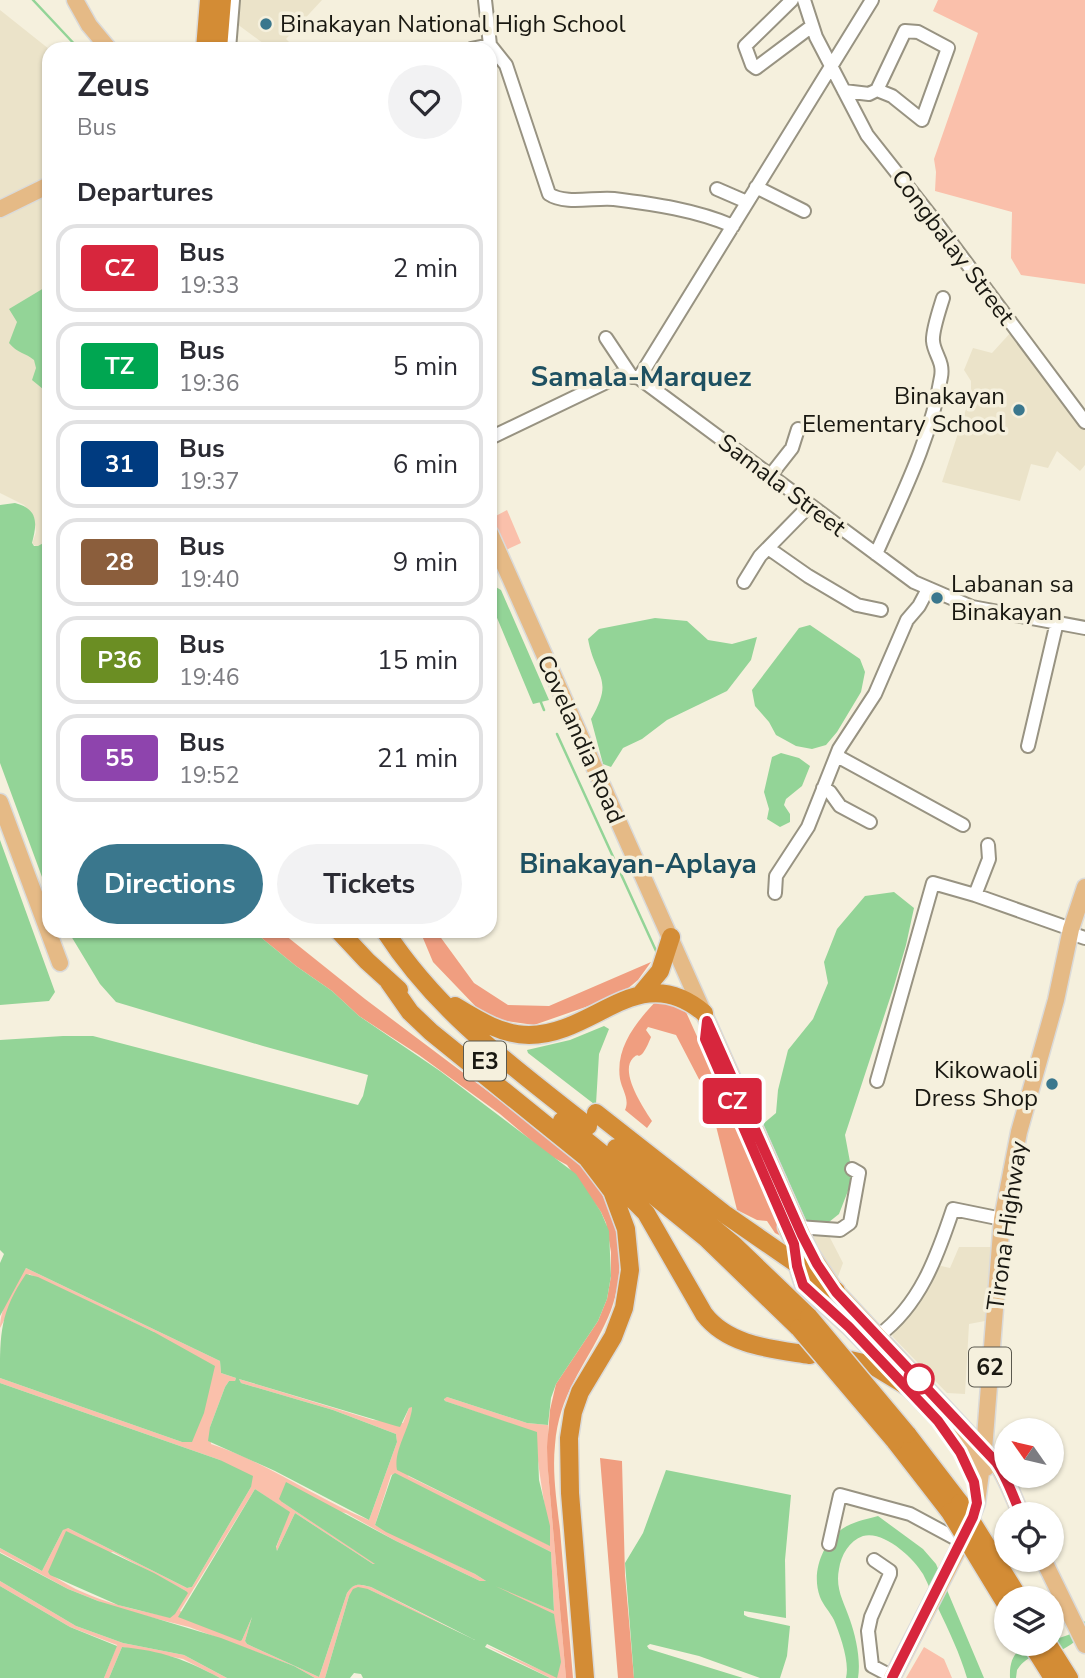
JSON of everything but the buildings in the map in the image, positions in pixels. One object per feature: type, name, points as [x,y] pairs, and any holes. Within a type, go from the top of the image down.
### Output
[{"type":"highway","points":[[206,42],[209,0]]},
{"type":"highway","points":[[219,42],[222,0]]},
{"type":"highway","points":[[640,995],[660,971],[671,937]]},
{"type":"highway","name":"E3","points":[[346,938],[389,982],[590,1126]]},
{"type":"highway","name":"E3","points":[[390,938],[433,995],[484,1043],[590,1126],[706,1238],[804,1322],[962,1506],[1011,1586]]},
{"type":"highway","points":[[389,982],[410,1012],[430,1032],[629,1195],[646,1213],[704,1314],[715,1327],[748,1343],[810,1355]]},
{"type":"highway","points":[[433,995],[495,1028],[528,1035],[560,1029],[640,995],[661,992],[677,995],[706,1017]]},
{"type":"highway","points":[[590,1126],[718,1209],[836,1292]]},
{"type":"highway","points":[[584,1678],[568,1466],[569,1438],[573,1412],[580,1392],[622,1316],[631,1269],[628,1236],[620,1207],[587,1158]]},
{"type":"highway","points":[[850,1360],[872,1365],[905,1385]]},
{"type":"highway","name":"E3","points":[[962,1506],[998,1586]]},
{"type":"highway","points":[[1039,1656],[1053,1678]]},
{"type":"highway","points":[[1055,1656],[1069,1678]]},
{"type":"main road","points":[[75,0],[83,16],[104,42]]},
{"type":"main road","points":[[0,209],[42,189]]},
{"type":"main road","name":"Covelandia Road","points":[[497,549],[798,1227],[817,1264],[836,1292],[984,1457]]},
{"type":"main road","points":[[0,802],[42,915]]},
{"type":"main road","name":"Tirona Highway","points":[[892,1677],[962,1542],[962,1506],[984,1457],[1002,1219],[1019,1132],[1075,933],[1085,887]]},
{"type":"main road","points":[[51,938],[60,963]]},
{"type":"main road","name":"Covelandia Road","points":[[706,1017],[705,1039],[794,1244],[803,1285],[849,1327],[938,1421],[984,1457]]},
{"type":"main road","points":[[938,1421],[967,1464],[974,1482],[962,1506]]},
{"type":"main road","points":[[984,1457],[1015,1502]]},
{"type":"main road","points":[[1049,1572],[1084,1643]]},
{"type":"street","points":[[230,42],[233,0]]},
{"type":"street","points":[[485,0],[490,42]]},
{"type":"street","points":[[792,0],[745,46],[752,65],[756,68],[812,26]]},
{"type":"street","name":"Congbalay Street","points":[[804,0],[812,26],[867,135],[1085,422]]},
{"type":"street","points":[[497,435],[619,376],[624,374],[636,378],[872,0]]},
{"type":"street","points":[[844,91],[869,94],[877,90],[905,31],[918,32],[948,48],[922,120],[892,96],[877,90]]},
{"type":"street","points":[[497,54],[506,65],[549,194],[557,198],[611,199],[649,205],[711,216],[733,226]]},
{"type":"street","points":[[756,187],[804,211]]},
{"type":"street","points":[[717,189],[747,202]]},
{"type":"street","points":[[876,554],[911,476],[942,375],[941,359],[933,341],[943,298]]},
{"type":"street","name":"Samala Street","points":[[606,338],[636,378],[914,582],[972,607],[1085,628]]},
{"type":"street","points":[[770,476],[792,448],[798,429]]},
{"type":"street","points":[[744,582],[768,548],[810,506]]},
{"type":"street","points":[[768,548],[857,605],[881,610]]},
{"type":"street","points":[[775,893],[776,876],[802,839],[836,755],[876,694],[907,620],[928,589]]},
{"type":"street","points":[[1028,746],[1057,622]]},
{"type":"street","points":[[836,755],[963,825]]},
{"type":"street","points":[[824,788],[840,806],[870,822]]},
{"type":"street","points":[[975,895],[989,859],[988,845]]},
{"type":"street","points":[[877,1081],[932,884],[975,895],[1075,933]]},
{"type":"street","points":[[798,1227],[840,1230],[850,1223],[859,1173],[852,1169]]},
{"type":"street","points":[[878,1336],[894,1324],[909,1307],[925,1281],[953,1209],[1002,1219]]},
{"type":"street","points":[[829,1544],[840,1494],[910,1514],[962,1542]]},
{"type":"street","points":[[874,1560],[890,1571],[890,1574],[870,1617],[868,1631],[872,1666],[892,1677]]},
{"type":"shaded area","name":"Binakayan National High School","points":[[235,0],[322,0],[286,39],[289,42],[262,42],[233,21]]},
{"type":"shaded area","points":[[938,0],[1085,0],[1085,284],[1021,275],[1011,258],[1012,212],[935,191],[934,159],[978,33],[933,11]]},
{"type":"shaded area","points":[[0,10],[42,43],[42,544],[38,547],[32,544],[36,532],[34,517],[24,505],[0,493]]},
{"type":"shaded area","points":[[42,289],[42,388],[32,380],[36,368],[34,360],[9,343],[17,322],[9,309]]},
{"type":"shaded area","name":"Binakayan Elementary School","points":[[1012,331],[1085,426],[1085,465],[1080,471],[1057,451],[1048,468],[1031,464],[1020,501],[942,482],[971,394],[971,381],[964,370],[973,348],[992,353]]},
{"type":"shaded area","points":[[15,503],[28,509],[35,524],[32,543],[34,546],[42,544],[42,877],[0,763],[0,505]]},
{"type":"shaded area","points":[[507,510],[521,543],[506,550],[497,529],[497,515]]},
{"type":"shaded area","points":[[497,588],[501,590],[549,700],[533,704],[497,618]]},
{"type":"shaded area","points":[[655,618],[687,621],[708,640],[732,644],[757,637],[751,660],[727,691],[667,720],[642,739],[623,748],[611,767],[603,764],[591,719],[602,695],[602,686],[588,639],[599,629]]},
{"type":"shaded area","points":[[810,625],[860,659],[865,672],[861,692],[837,732],[826,745],[812,749],[796,746],[776,735],[755,706],[752,690],[799,628]]},
{"type":"shaded area","points":[[781,753],[799,758],[810,766],[802,786],[786,799],[784,805],[790,814],[790,822],[780,827],[767,819],[769,809],[764,792],[772,757]]},
{"type":"shaded area","points":[[0,840],[55,992],[49,1001],[0,1005]]},
{"type":"shaded area","points":[[894,892],[914,908],[894,986],[845,1135],[853,1178],[839,1214],[829,1222],[807,1223],[763,1124],[776,1113],[778,1090],[788,1050],[813,1019],[828,983],[824,962],[837,929],[865,896]]},
{"type":"shaded area","points":[[72,938],[262,938],[332,991],[359,1016],[440,1071],[576,1174],[601,1212],[609,1231],[611,1276],[607,1299],[598,1321],[556,1384],[551,1398],[548,1425],[527,1423],[447,1397],[444,1399],[537,1432],[539,1480],[550,1526],[550,1546],[397,1470],[396,1462],[412,1407],[400,1427],[239,1379],[241,1383],[333,1410],[396,1434],[397,1442],[369,1520],[275,1471],[208,1441],[210,1427],[225,1387],[229,1381],[235,1381],[236,1378],[221,1373],[220,1361],[26,1268],[0,1316],[0,1263],[4,1254],[0,1250],[0,1040],[93,1036],[358,1105],[363,1096],[368,1075],[116,1002],[100,984]]},
{"type":"shaded area","points":[[262,938],[289,938],[558,1145],[589,1175],[609,1209],[619,1247],[613,1306],[567,1396],[557,1427],[555,1445],[555,1488],[573,1678],[566,1678],[547,1447],[550,1410],[556,1384],[598,1321],[607,1299],[611,1252],[606,1223],[567,1165],[547,1154],[500,1114],[419,1055],[359,1016],[332,991]]},
{"type":"shaded area","points":[[423,938],[441,938],[474,983],[508,1005],[549,1006],[651,962],[638,980],[620,995],[534,1025],[499,1020],[480,1011],[433,962]]},
{"type":"shaded area","points":[[659,998],[669,998],[686,1012],[789,1240],[775,1233],[767,1221],[757,1220],[737,1210],[713,1114],[702,1085],[676,1035],[648,1027],[646,1030],[651,1037],[643,1053],[633,1058],[629,1064],[634,1090],[652,1121],[647,1128],[625,1110],[626,1098],[619,1067],[621,1056],[630,1034]]},
{"type":"shaded area","points":[[604,1026],[609,1029],[599,1054],[596,1104],[527,1050],[570,1040]]},
{"type":"shaded area","points":[[805,1230],[826,1230],[843,1263],[835,1285]]},
{"type":"shaded area","points":[[959,1247],[991,1247],[985,1321],[969,1324],[965,1394],[947,1393],[892,1336],[937,1265],[950,1268]]},
{"type":"shaded area","points":[[26,1268],[220,1361],[221,1373],[236,1378],[235,1381],[229,1381],[225,1387],[210,1427],[211,1444],[252,1460],[369,1520],[397,1442],[396,1434],[333,1410],[241,1383],[239,1379],[373,1420],[403,1423],[412,1406],[408,1476],[549,1545],[536,1433],[445,1401],[444,1398],[527,1423],[548,1425],[548,1471],[566,1678],[550,1678],[485,1645],[557,1677],[494,1585],[554,1611],[551,1552],[395,1474],[391,1475],[375,1525],[486,1581],[480,1581],[396,1541],[346,1513],[282,1502],[376,1564],[295,1513],[277,1551],[289,1512],[255,1489],[180,1611],[242,1640],[252,1617],[245,1641],[247,1644],[319,1677],[347,1593],[357,1585],[371,1587],[475,1641],[368,1589],[349,1596],[325,1678],[315,1678],[294,1666],[189,1627],[118,1609],[68,1589],[0,1552],[0,1548],[42,1571],[65,1527],[187,1588],[192,1587],[251,1487],[220,1460],[0,1383],[0,1378],[182,1442],[154,1332],[29,1274],[0,1328],[5,1304]],"holes":[[[113,1552],[186,1591],[170,1617],[91,1596],[48,1572]]]},
{"type":"shaded area","points":[[26,1274],[38,1277],[154,1332],[215,1366],[204,1413],[192,1442],[182,1442],[0,1378],[0,1349],[6,1312]]},
{"type":"shaded area","points":[[0,1383],[220,1460],[253,1476],[251,1487],[192,1587],[187,1588],[68,1528],[63,1530],[42,1571],[0,1548]]},
{"type":"shaded area","points":[[600,1458],[622,1461],[625,1575],[634,1678],[618,1678]]},
{"type":"shaded area","points":[[666,1470],[791,1495],[785,1560],[786,1618],[744,1611],[744,1615],[748,1617],[790,1626],[787,1656],[780,1678],[760,1678],[699,1656],[650,1644],[647,1646],[649,1649],[743,1678],[634,1678],[625,1563],[643,1533]]},
{"type":"shaded area","points":[[395,1473],[551,1552],[554,1611],[495,1586],[554,1614],[561,1662],[557,1678],[487,1644],[485,1647],[550,1678],[363,1678],[361,1674],[354,1673],[350,1678],[325,1678],[349,1596],[353,1589],[358,1587],[368,1589],[475,1640],[364,1585],[355,1585],[347,1593],[319,1677],[247,1644],[245,1641],[252,1617],[240,1641],[178,1617],[255,1489],[290,1512],[276,1547],[277,1551],[295,1513],[375,1564],[282,1502],[279,1499],[286,1482],[396,1541],[480,1581],[486,1581],[375,1525]]},
{"type":"shaded area","points":[[878,1516],[923,1549],[936,1564],[984,1678],[967,1678],[954,1643],[918,1567],[897,1546],[871,1535],[858,1538],[850,1545],[839,1569],[839,1589],[854,1634],[859,1664],[858,1678],[846,1678],[844,1649],[834,1620],[820,1597],[818,1569],[824,1551],[835,1535],[855,1523]]},
{"type":"shaded area","points":[[66,1531],[186,1591],[188,1593],[175,1614],[170,1618],[118,1605],[50,1575],[48,1572]]},
{"type":"shaded area","points":[[0,1553],[68,1589],[98,1601],[221,1638],[294,1666],[315,1678],[227,1678],[184,1655],[123,1643],[76,1626],[0,1581]]},
{"type":"shaded area","points":[[0,1581],[76,1626],[123,1643],[184,1655],[227,1678],[220,1678],[183,1659],[122,1647],[109,1678],[104,1678],[117,1645],[70,1627],[0,1586]]},
{"type":"shaded area","points":[[0,1586],[70,1627],[117,1646],[104,1678],[0,1678]]},
{"type":"shaded area","points":[[1085,1621],[1085,1634],[1064,1649],[1064,1636],[1075,1631]]},
{"type":"shaded area","points":[[122,1647],[173,1657],[220,1678],[109,1678]]},
{"type":"shaded area","points":[[924,1647],[944,1659],[952,1678],[906,1678]]},
{"type":"shaded area","points":[[1014,1656],[1035,1656],[1022,1664],[1017,1670],[1016,1678],[1010,1678]]},
{"type":"waterway","points":[[33,0],[72,42]]},
{"type":"waterway","points":[[540,700],[544,710]]},
{"type":"waterway","points":[[557,734],[657,953]]},
{"type":"bus line","name":"CZ","points":[[892,1678],[973,1517],[977,1503],[974,1482],[960,1452],[938,1421],[849,1327],[803,1285],[794,1244],[705,1039],[707,1021],[799,1229],[827,1280],[996,1462],[1015,1502]]},
{"type":"place","name":"Binakayan National High School","points":[[266,24]]},
{"type":"place","name":"Binakayan Elementary School","points":[[1019,410]]},
{"type":"place","name":"Labanan sa Binakayan","points":[[937,598]]},
{"type":"place","name":"Kikowaoli Dress Shop","points":[[1052,1084]]},
{"type":"district","name":"Samala-Marquez","points":[[641,376]]},
{"type":"district","name":"Binakayan-Aplaya","points":[[638,863]]}]
